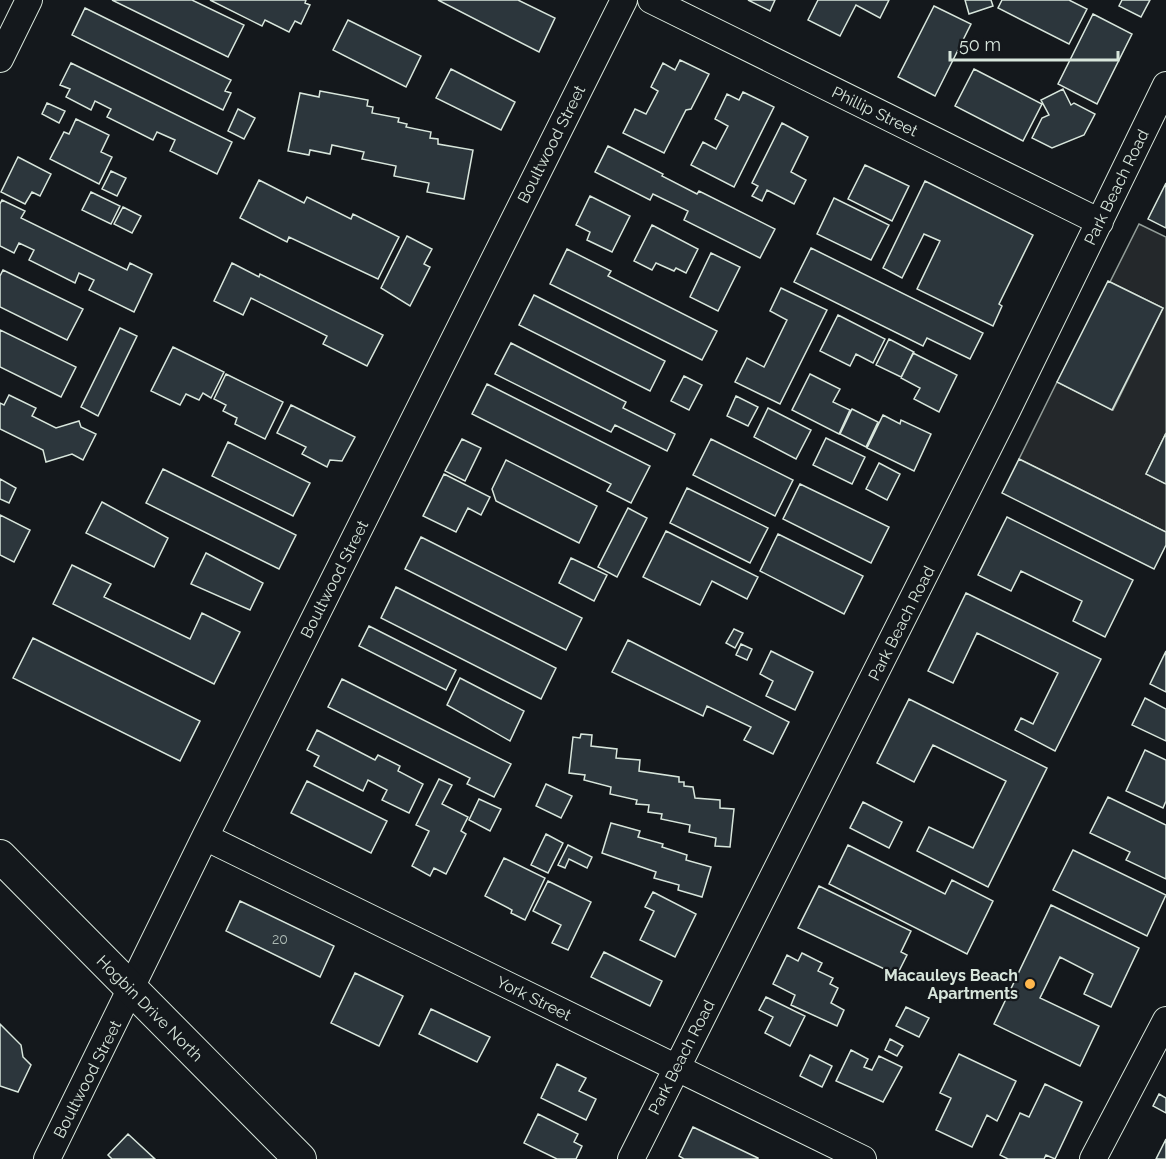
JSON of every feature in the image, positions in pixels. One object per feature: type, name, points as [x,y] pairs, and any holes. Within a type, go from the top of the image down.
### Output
[{"type":"main road","name":"Hogbin Drive North","points":[[0,856],[300,1159]]},
{"type":"street","points":[[0,59],[29,0]]},
{"type":"street","name":"Boultwood Street","points":[[47,1159],[132,990],[205,837],[624,0]]},
{"type":"street","name":"Phillip Street","points":[[651,0],[1100,222]]},
{"type":"street","name":"Park Beach Road","points":[[631,1159],[1002,422],[1166,85]]},
{"type":"street","name":"York Street","points":[[205,837],[863,1159]]},
{"type":"street","points":[[1093,1159],[1166,1020]]},
{"type":"shaded area","points":[[1139,224],[1166,237],[1166,433],[1146,474],[1166,484],[1166,532],[1019,459],[1057,382],[1113,410],[1163,308],[1110,282]]},
{"type":"building","points":[[112,0],[192,0],[244,25],[228,57]]},
{"type":"building","points":[[210,0],[306,0],[305,3],[310,5],[301,24],[295,21],[289,32],[265,20],[262,26]]},
{"type":"building","points":[[438,0],[518,0],[555,18],[539,52]]},
{"type":"building","points":[[748,0],[775,0],[770,11]]},
{"type":"building","points":[[818,0],[889,0],[880,18],[856,5],[840,36],[808,20]]},
{"type":"building","points":[[965,0],[991,0],[993,6],[969,14]]},
{"type":"building","points":[[1002,0],[1069,0],[1087,9],[1069,44],[998,8]]},
{"type":"building","points":[[1122,0],[1150,0],[1141,17],[1119,6]]},
{"type":"building","points":[[934,6],[971,24],[935,96],[898,77]]},
{"type":"building","points":[[85,8],[231,80],[225,91],[231,93],[223,110],[72,35]]},
{"type":"building","points":[[1093,14],[1132,34],[1097,104],[1058,84]]},
{"type":"building","points":[[348,20],[421,56],[406,87],[333,50]]},
{"type":"building","points":[[680,60],[709,74],[691,109],[686,110],[664,153],[623,133],[635,109],[646,114],[658,91],[651,87],[663,63],[675,70]]},
{"type":"building","points":[[71,63],[232,142],[217,174],[170,151],[175,140],[157,132],[153,140],[107,117],[111,109],[95,101],[91,110],[66,97],[70,89],[60,85]]},
{"type":"building","points":[[451,69],[515,102],[501,130],[436,98]]},
{"type":"building","points":[[974,69],[1042,104],[1023,141],[955,106]]},
{"type":"building","points":[[1063,89],[1071,105],[1074,103],[1095,114],[1084,135],[1052,148],[1032,138],[1042,118],[1049,115],[1041,100]]},
{"type":"building","points":[[320,91],[368,100],[367,106],[373,107],[372,113],[399,118],[398,122],[407,124],[406,127],[431,132],[430,138],[438,139],[438,144],[473,150],[464,199],[427,192],[429,183],[394,176],[396,166],[362,159],[364,152],[332,145],[330,154],[310,150],[309,155],[288,151],[300,93],[319,97]]},
{"type":"building","points":[[743,92],[774,107],[734,187],[691,165],[703,142],[716,149],[728,126],[715,119],[727,94],[739,100]]},
{"type":"building","points":[[47,103],[65,111],[59,123],[42,114]]},
{"type":"building","points":[[238,109],[255,118],[244,139],[228,131]]},
{"type":"building","points":[[76,119],[109,135],[101,152],[112,157],[99,184],[50,159],[64,132],[69,134]]},
{"type":"building","points":[[782,123],[808,137],[791,172],[806,180],[794,204],[767,190],[762,201],[752,196],[758,186],[752,183]]},
{"type":"building","points":[[608,146],[697,194],[699,191],[775,229],[760,258],[684,220],[688,211],[653,194],[650,200],[595,172]]},
{"type":"building","points":[[18,157],[51,174],[40,196],[32,192],[25,204],[1,192]]},
{"type":"building","points":[[865,165],[909,186],[892,221],[848,199]]},
{"type":"building","points":[[111,171],[126,178],[117,196],[102,189]]},
{"type":"building","points":[[259,180],[304,203],[307,197],[351,219],[353,214],[399,237],[378,279],[289,237],[287,242],[240,218]]},
{"type":"building","points":[[925,181],[1033,235],[999,304],[1002,306],[993,326],[917,289],[940,241],[924,234],[902,278],[883,268]]},
{"type":"building","points":[[1166,183],[1166,228],[1148,219]]},
{"type":"building","points":[[91,192],[120,206],[111,224],[82,210]]},
{"type":"building","points":[[590,196],[630,216],[612,252],[587,240],[590,232],[576,225]]},
{"type":"building","points":[[834,198],[889,225],[871,260],[817,234]]},
{"type":"building","points":[[2,200],[25,211],[21,218],[127,270],[130,263],[152,274],[134,312],[89,290],[94,280],[79,273],[75,283],[29,260],[34,250],[19,243],[14,253],[0,246],[0,204]]},
{"type":"building","points":[[123,207],[141,216],[132,233],[114,224]]},
{"type":"building","points":[[652,225],[698,249],[686,273],[676,268],[674,271],[656,263],[652,270],[634,261]]},
{"type":"building","points":[[407,236],[432,249],[424,264],[430,267],[410,306],[381,288]]},
{"type":"building","points":[[811,248],[983,333],[970,359],[927,338],[923,346],[794,282]]},
{"type":"building","points":[[567,249],[611,271],[608,276],[717,331],[702,360],[550,284]]},
{"type":"building","points":[[711,253],[740,267],[718,311],[690,297]]},
{"type":"building","points":[[232,263],[259,277],[260,274],[383,335],[367,366],[323,344],[327,336],[251,298],[243,315],[214,301]]},
{"type":"building","points":[[3,270],[83,309],[67,340],[0,307],[0,276]]},
{"type":"building","points":[[1108,281],[1163,308],[1112,410],[1057,382]]},
{"type":"building","points":[[781,288],[827,310],[780,404],[735,382],[747,358],[764,367],[787,320],[770,311]]},
{"type":"building","points":[[534,295],[665,361],[650,391],[519,325]]},
{"type":"building","points":[[838,315],[885,339],[873,363],[856,354],[850,366],[820,351]]},
{"type":"building","points":[[120,328],[137,336],[98,416],[81,407]]},
{"type":"building","points":[[0,330],[76,367],[61,397],[0,367]]},
{"type":"building","points":[[889,339],[914,352],[901,377],[876,365]]},
{"type":"building","points":[[511,343],[626,402],[623,408],[675,434],[667,451],[615,425],[611,432],[495,374]]},
{"type":"building","points":[[173,347],[224,372],[211,398],[203,393],[199,400],[186,394],[180,405],[151,391]]},
{"type":"building","points":[[913,353],[957,375],[939,412],[914,399],[920,388],[901,378]]},
{"type":"building","points":[[226,374],[283,402],[265,439],[235,424],[237,418],[223,411],[226,405],[214,399]]},
{"type":"building","points":[[810,374],[840,389],[833,402],[850,410],[839,434],[792,410]]},
{"type":"building","points":[[684,376],[702,385],[689,410],[671,401]]},
{"type":"building","points":[[487,384],[650,466],[631,503],[607,491],[611,484],[472,414]]},
{"type":"building","points":[[9,395],[36,408],[32,416],[56,428],[79,421],[81,427],[96,434],[83,460],[72,454],[46,462],[43,450],[0,429],[0,403],[4,405]]},
{"type":"building","points":[[736,396],[758,407],[748,426],[727,416]]},
{"type":"building","points":[[291,405],[355,437],[342,461],[330,460],[327,467],[302,454],[306,447],[277,433]]},
{"type":"building","points":[[768,408],[811,430],[796,459],[754,437]]},
{"type":"building","points":[[852,409],[878,422],[866,447],[840,434]]},
{"type":"building","points":[[883,415],[900,424],[901,420],[931,434],[914,471],[867,448]]},
{"type":"building","points":[[1166,433],[1166,484],[1146,474]]},
{"type":"building","points":[[826,438],[865,457],[852,484],[813,465]]},
{"type":"building","points":[[462,439],[481,448],[465,481],[445,471]]},
{"type":"building","points":[[711,439],[793,480],[775,516],[693,475]]},
{"type":"building","points":[[228,442],[310,483],[293,516],[212,476]]},
{"type":"building","points":[[1019,459],[1166,532],[1166,545],[1154,569],[1002,493]]},
{"type":"building","points":[[506,460],[597,506],[579,543],[496,501],[492,489]]},
{"type":"building","points":[[879,463],[900,474],[887,500],[866,489]]},
{"type":"building","points":[[163,469],[296,535],[279,569],[146,503]]},
{"type":"building","points":[[444,474],[490,497],[481,515],[468,508],[456,532],[423,516]]},
{"type":"building","points":[[0,479],[16,488],[9,503],[0,499]]},
{"type":"building","points":[[800,484],[889,527],[871,563],[783,519]]},
{"type":"building","points":[[687,488],[768,528],[750,563],[670,523]]},
{"type":"building","points":[[102,502],[168,538],[154,567],[86,533]]},
{"type":"building","points":[[628,508],[647,518],[617,577],[598,567]]},
{"type":"building","points":[[0,515],[30,530],[14,562],[0,555]]},
{"type":"building","points":[[1007,517],[1133,580],[1105,637],[1073,621],[1082,601],[1021,571],[1011,591],[978,575]]},
{"type":"building","points":[[666,531],[758,577],[747,599],[712,581],[700,605],[643,577]]},
{"type":"building","points":[[778,534],[863,576],[844,614],[760,571]]},
{"type":"building","points":[[421,537],[582,618],[566,650],[405,569]]},
{"type":"building","points":[[206,553],[263,583],[250,610],[191,584]]},
{"type":"building","points":[[571,558],[607,575],[594,601],[559,583]]},
{"type":"building","points":[[72,565],[111,584],[104,597],[190,639],[202,613],[240,632],[214,684],[53,604]]},
{"type":"building","points":[[396,587],[556,668],[541,699],[381,618]]},
{"type":"building","points":[[966,593],[1101,659],[1055,751],[1015,730],[1021,718],[1033,724],[1058,673],[977,633],[953,683],[928,671]]},
{"type":"building","points":[[369,626],[456,670],[446,690],[359,646]]},
{"type":"building","points":[[734,629],[743,633],[735,648],[726,643]]},
{"type":"building","points":[[33,638],[200,721],[180,761],[13,678]]},
{"type":"building","points":[[628,640],[789,722],[773,754],[744,740],[751,727],[707,706],[703,716],[612,672]]},
{"type":"building","points":[[741,644],[752,649],[747,660],[736,655]]},
{"type":"building","points":[[771,651],[813,672],[795,710],[766,696],[773,681],[760,674]]},
{"type":"building","points":[[1166,651],[1166,692],[1150,684]]},
{"type":"building","points":[[460,678],[524,711],[510,741],[447,705]]},
{"type":"building","points":[[342,679],[511,764],[494,797],[467,784],[470,778],[328,707]]},
{"type":"building","points":[[1145,698],[1166,709],[1166,741],[1132,725]]},
{"type":"building","points":[[909,699],[1047,768],[988,887],[917,851],[929,827],[973,848],[1006,781],[933,745],[914,782],[877,763]]},
{"type":"building","points":[[317,730],[375,760],[378,755],[400,766],[398,771],[423,784],[409,813],[382,800],[387,790],[368,780],[363,791],[314,766],[319,756],[307,750]]},
{"type":"building","points":[[581,734],[592,735],[591,746],[617,749],[616,758],[640,760],[639,771],[679,777],[679,782],[684,782],[684,786],[693,787],[695,798],[720,800],[720,808],[734,809],[730,847],[715,846],[716,838],[689,832],[690,825],[661,819],[662,814],[648,812],[649,805],[636,804],[637,800],[610,794],[611,787],[584,780],[585,775],[569,773],[573,737],[580,738]]},
{"type":"building","points":[[1145,750],[1166,760],[1166,801],[1163,808],[1126,791]]},
{"type":"building","points":[[439,779],[452,785],[442,804],[468,817],[461,831],[466,834],[446,874],[434,868],[430,876],[412,866],[429,831],[416,825]]},
{"type":"building","points":[[307,781],[387,821],[371,853],[291,813]]},
{"type":"building","points":[[546,784],[572,796],[561,818],[536,806]]},
{"type":"building","points":[[1108,797],[1166,825],[1166,879],[1126,860],[1130,852],[1090,833]]},
{"type":"building","points":[[479,799],[501,809],[490,831],[469,820]]},
{"type":"building","points":[[863,802],[902,822],[889,848],[850,828]]},
{"type":"building","points":[[611,823],[640,831],[638,837],[663,844],[662,847],[687,855],[686,860],[711,867],[702,897],[678,890],[679,885],[654,878],[656,872],[602,853]]},
{"type":"building","points":[[546,834],[563,843],[548,873],[531,865]]},
{"type":"building","points":[[568,845],[592,857],[587,868],[569,859],[565,868],[558,865]]},
{"type":"building","points":[[848,845],[945,894],[952,880],[993,901],[967,954],[829,884]]},
{"type":"building","points":[[1073,850],[1166,895],[1147,936],[1053,890]]},
{"type":"building","points":[[504,858],[545,878],[525,920],[511,913],[512,910],[485,896]]},
{"type":"building","points":[[548,881],[591,902],[568,950],[552,943],[561,925],[533,911]]},
{"type":"building","points":[[819,886],[911,931],[901,952],[907,955],[897,975],[798,928]]},
{"type":"building","points":[[653,892],[696,914],[675,957],[640,940],[654,911],[645,907]]},
{"type":"building","points":[[240,901],[334,946],[320,977],[226,931]]},
{"type":"building","name":"Macauleys Beach Apartments","points":[[1051,905],[1139,948],[1111,1007],[1084,994],[1093,974],[1060,957],[1040,998],[1099,1026],[1080,1066],[994,1024]]},
{"type":"building","points":[[604,952],[662,981],[650,1006],[591,977]]},
{"type":"building","points":[[802,953],[822,963],[818,971],[833,978],[830,984],[838,988],[831,1003],[844,1010],[837,1026],[791,1005],[795,995],[773,984],[787,955],[798,961]]},
{"type":"building","points":[[355,973],[403,996],[379,1046],[331,1023]]},
{"type":"building","points":[[766,997],[805,1016],[790,1046],[765,1033],[773,1017],[759,1010]]},
{"type":"building","points":[[906,1007],[929,1018],[919,1037],[896,1026]]},
{"type":"building","points":[[431,1009],[490,1037],[477,1062],[419,1034]]},
{"type":"building","points":[[0,1024],[21,1045],[23,1057],[31,1065],[18,1092],[0,1086]]},
{"type":"building","points":[[890,1039],[903,1046],[897,1056],[885,1050]]},
{"type":"building","points":[[851,1050],[868,1059],[864,1067],[872,1070],[879,1056],[902,1067],[883,1102],[836,1081]]},
{"type":"building","points":[[959,1054],[1016,1081],[997,1121],[987,1115],[972,1147],[936,1130],[951,1098],[940,1093]]},
{"type":"building","points":[[810,1055],[832,1066],[822,1087],[800,1076]]},
{"type":"building","points":[[557,1064],[586,1078],[579,1091],[596,1099],[586,1120],[541,1098]]},
{"type":"building","points":[[1045,1084],[1082,1102],[1055,1159],[1046,1155],[1044,1159],[1008,1159],[1000,1155],[1020,1113],[1029,1117]]},
{"type":"building","points":[[1159,1094],[1166,1098],[1166,1113],[1153,1106]]},
{"type":"building","points":[[538,1114],[578,1134],[574,1142],[582,1146],[576,1159],[557,1159],[524,1143]]},
{"type":"building","points":[[693,1127],[758,1159],[684,1159],[679,1156]]},
{"type":"building","points":[[128,1134],[155,1159],[112,1159],[108,1155]]},
{"type":"building","points":[[1166,1139],[1166,1159],[1156,1159]]},
{"type":"place","name":"Macauleys Beach Apartments","points":[[1030,984]]}]
